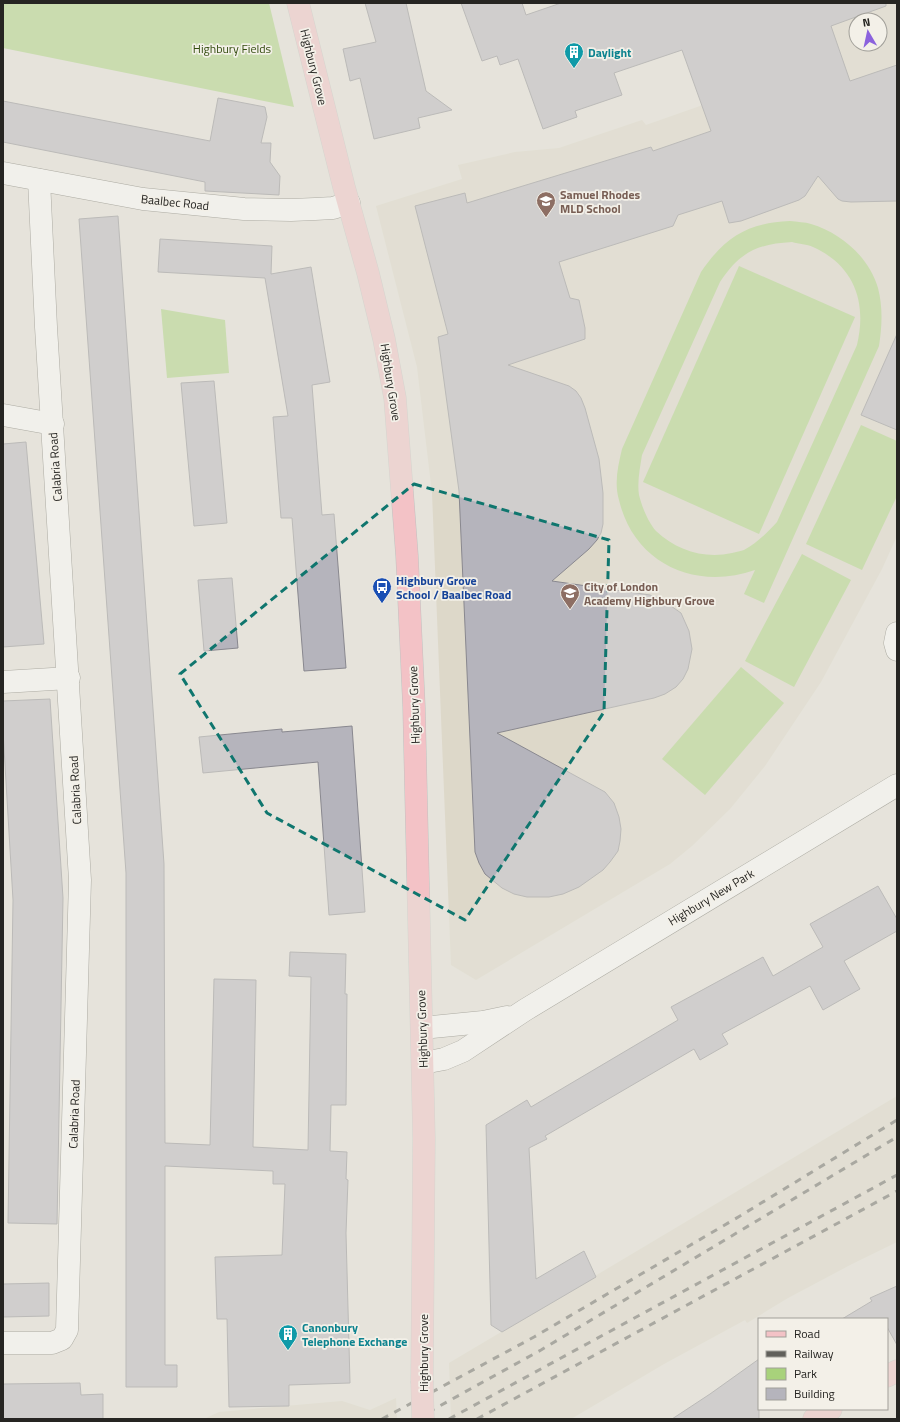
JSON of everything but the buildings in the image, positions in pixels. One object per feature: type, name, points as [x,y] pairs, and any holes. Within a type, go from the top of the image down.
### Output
[{"type":"main road","name":"Highbury Grove","points":[[298,3],[384,339],[395,398],[398,428],[407,556],[414,707],[423,1063],[423,1419]]},
{"type":"main road","points":[[888,1376],[897,1371]]},
{"type":"main road","points":[[814,1419],[829,1410]]},
{"type":"street","name":"Baalbec Road","points":[[3,173],[143,199],[244,209],[291,210],[333,208],[348,203]]},
{"type":"street","name":"Calabria Road","points":[[3,1343],[52,1343],[62,1339],[67,1330],[80,880],[39,180]]},
{"type":"street","points":[[3,415],[53,424]]},
{"type":"street","points":[[897,633],[895,643],[897,650]]},
{"type":"street","points":[[3,682],[69,678]]},
{"type":"street","name":"Highbury New Park","points":[[423,1063],[444,1059],[463,1051],[525,1010],[897,784]]},
{"type":"street","name":"Highbury New Park","points":[[422,1028],[483,1022],[503,1018],[525,1010]]},
{"type":"highlighted area","points":[[414,484],[609,540],[604,712],[465,920],[267,813],[180,674]]},
{"type":"shaded area","points":[[770,3],[897,3],[897,536],[882,569],[821,682],[765,766],[730,809],[692,846],[670,864],[476,980],[451,965],[432,493],[417,367],[376,206],[462,179],[458,165],[515,152],[559,148],[642,120],[646,125],[794,73]]},
{"type":"shaded area","points":[[897,1096],[897,1242],[788,1298],[747,1323],[745,1320],[664,1364],[571,1419],[451,1419],[449,1363]]},
{"type":"shaded area","points":[[396,1398],[397,1419],[204,1419],[219,1412],[342,1401],[370,1410]]},
{"type":"green space","name":"Highbury Fields","points":[[3,3],[269,3],[294,107],[3,48]]},
{"type":"green space","points":[[775,222],[804,222],[822,228],[843,240],[861,256],[874,277],[878,288],[880,295],[881,324],[879,346],[764,603],[744,594],[755,570],[733,576],[711,577],[690,574],[670,567],[653,556],[638,541],[627,522],[619,500],[617,481],[622,449],[701,272],[719,250],[738,234],[761,225]],"holes":[[[792,242],[811,246],[827,255],[839,264],[848,275],[859,301],[860,330],[857,345],[777,522],[762,538],[744,550],[722,555],[692,552],[673,544],[664,538],[656,531],[648,519],[638,490],[642,455],[720,282],[727,272],[735,263],[750,252],[769,245]]]},
{"type":"green space","points":[[739,266],[855,317],[759,534],[643,482]]},
{"type":"green space","points":[[161,309],[225,320],[229,373],[167,378]]},
{"type":"green space","points":[[861,425],[897,441],[897,496],[862,570],[806,544]]},
{"type":"green space","points":[[802,554],[851,580],[794,687],[745,661]]},
{"type":"green space","points":[[741,667],[784,703],[705,795],[662,759]]},
{"type":"railway","points":[[382,1419],[534,1337],[740,1216],[897,1120]]},
{"type":"railway","points":[[416,1419],[541,1350],[897,1137]]},
{"type":"railway","points":[[449,1419],[897,1175]]},
{"type":"railway","points":[[477,1419],[897,1191]]},
{"type":"place","name":"Daylight","points":[[574,69]]},
{"type":"place","name":"Samuel Rhodes MLD School","points":[[546,218]]},
{"type":"place","name":"Highbury Grove School / Baalbec Road","points":[[382,604]]},
{"type":"place","name":"City of London Academy Highbury Grove","points":[[570,610]]},
{"type":"place","name":"Canonbury Telephone Exchange","points":[[288,1351]]}]
